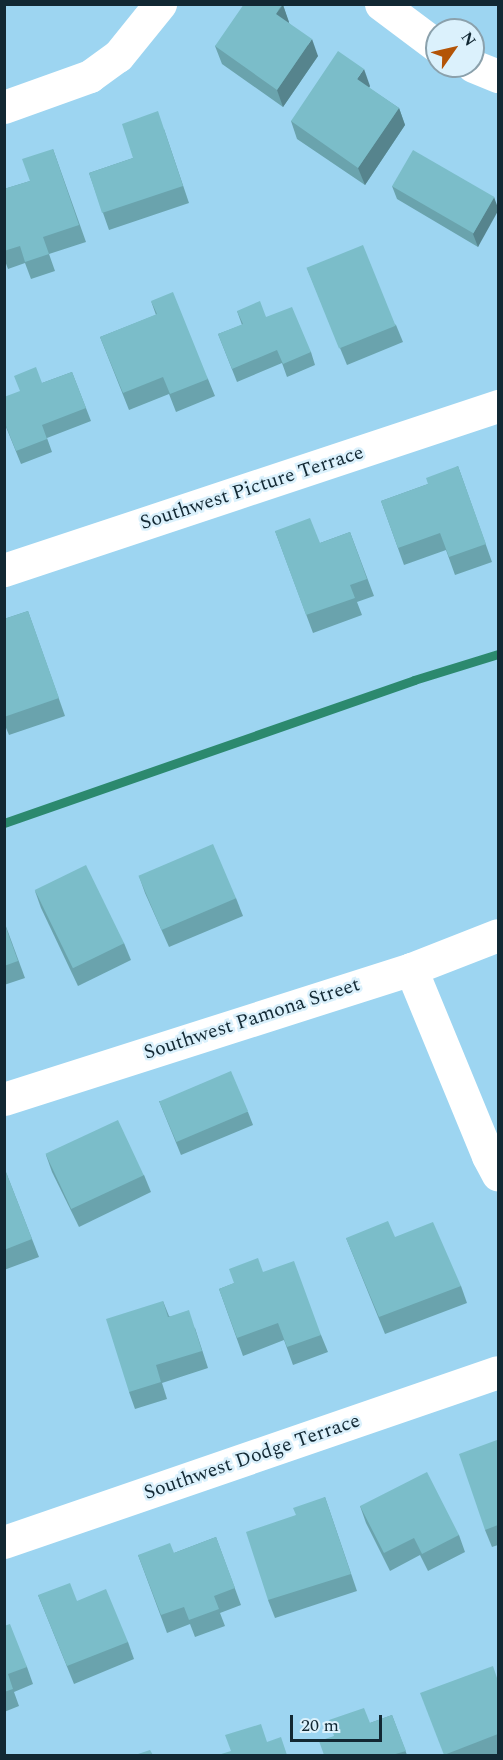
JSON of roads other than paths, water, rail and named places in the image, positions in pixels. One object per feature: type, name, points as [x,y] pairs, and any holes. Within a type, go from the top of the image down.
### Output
[{"type":"street","points":[[4,107],[90,76],[118,56],[160,4]]},
{"type":"street","points":[[381,4],[425,37]]},
{"type":"street","name":"Southwest Picture Terrace","points":[[4,570],[498,406]]},
{"type":"street","name":"Southwest Pamona Street","points":[[4,1099],[411,969],[498,935]]},
{"type":"street","points":[[411,969],[488,1156],[498,1175]]},
{"type":"street","name":"Southwest Dodge Terrace","points":[[4,1542],[498,1372]]},
{"type":"waterway","points":[[4,823],[414,680],[498,654]]}]
